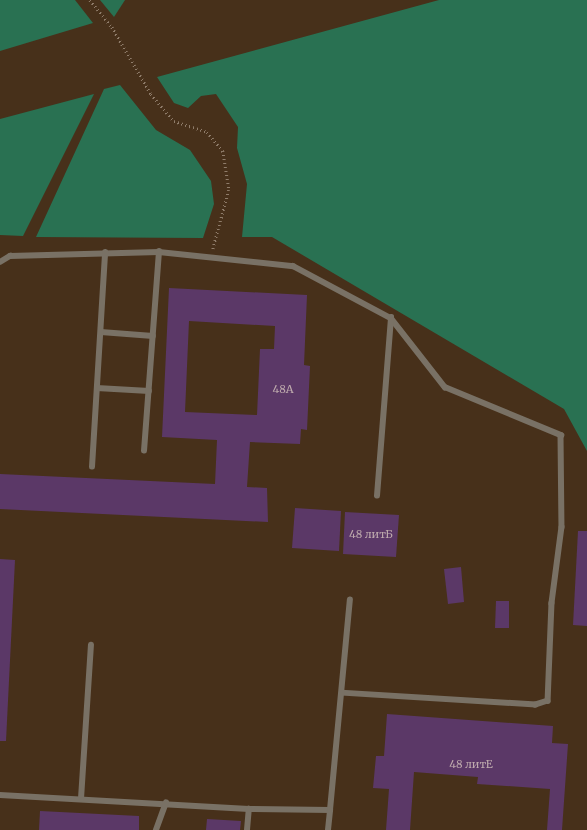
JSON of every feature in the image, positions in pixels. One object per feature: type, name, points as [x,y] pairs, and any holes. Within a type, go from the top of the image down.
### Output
[{"type":"lane","points":[[92,467],[106,252]]},
{"type":"lane","points":[[0,262],[10,256],[106,252],[159,252],[293,266],[391,318],[445,387],[561,435],[562,527],[552,602],[548,701],[536,705],[342,693]]},
{"type":"lane","points":[[144,450],[159,252]]},
{"type":"lane","points":[[377,496],[391,318]]},
{"type":"lane","points":[[100,332],[153,336]]},
{"type":"lane","points":[[97,388],[148,391]]},
{"type":"lane","points":[[328,830],[350,600]]},
{"type":"lane","points":[[80,799],[91,645]]},
{"type":"lane","points":[[0,795],[166,803],[249,809],[330,810]]},
{"type":"lane","points":[[156,830],[166,803]]},
{"type":"lane","points":[[247,830],[249,809]]},
{"type":"path","points":[[90,0],[112,27],[151,94],[174,120],[207,132],[223,151],[229,190],[210,257]]},
{"type":"green space","points":[[0,0],[75,0],[93,23],[0,51]]},
{"type":"green space","points":[[100,0],[125,0],[114,17]]},
{"type":"green space","points":[[439,0],[587,0],[587,451],[564,409],[272,237],[242,237],[247,184],[237,148],[238,127],[216,94],[201,96],[188,108],[174,103],[157,77]]},
{"type":"green space","points":[[120,85],[156,130],[190,150],[211,181],[214,204],[203,238],[36,237],[104,89]]},
{"type":"green space","points":[[94,94],[23,236],[0,235],[0,119]]},
{"type":"building","points":[[169,288],[307,295],[304,365],[310,366],[307,430],[301,429],[300,444],[250,442],[247,487],[267,488],[268,522],[0,509],[0,474],[215,484],[217,440],[162,437]],"holes":[[[189,321],[275,326],[274,349],[260,349],[257,415],[185,412]]]},
{"type":"building","points":[[295,508],[341,511],[339,551],[292,548]]},
{"type":"building","points":[[345,512],[399,515],[396,557],[343,554]]},
{"type":"building","points":[[578,531],[587,531],[587,626],[573,625]]},
{"type":"building","points":[[0,559],[15,560],[6,741],[0,741]]},
{"type":"building","points":[[461,567],[464,602],[448,604],[444,569]]},
{"type":"building","points":[[496,601],[509,601],[509,628],[495,628]]},
{"type":"building","points":[[387,714],[553,726],[552,743],[568,744],[562,830],[547,830],[550,789],[477,784],[478,777],[414,772],[410,830],[386,830],[389,789],[373,788],[376,756],[384,756]]},
{"type":"building","points":[[40,811],[139,816],[139,830],[39,830]]},
{"type":"building","points":[[207,819],[241,821],[240,830],[206,830]]}]
